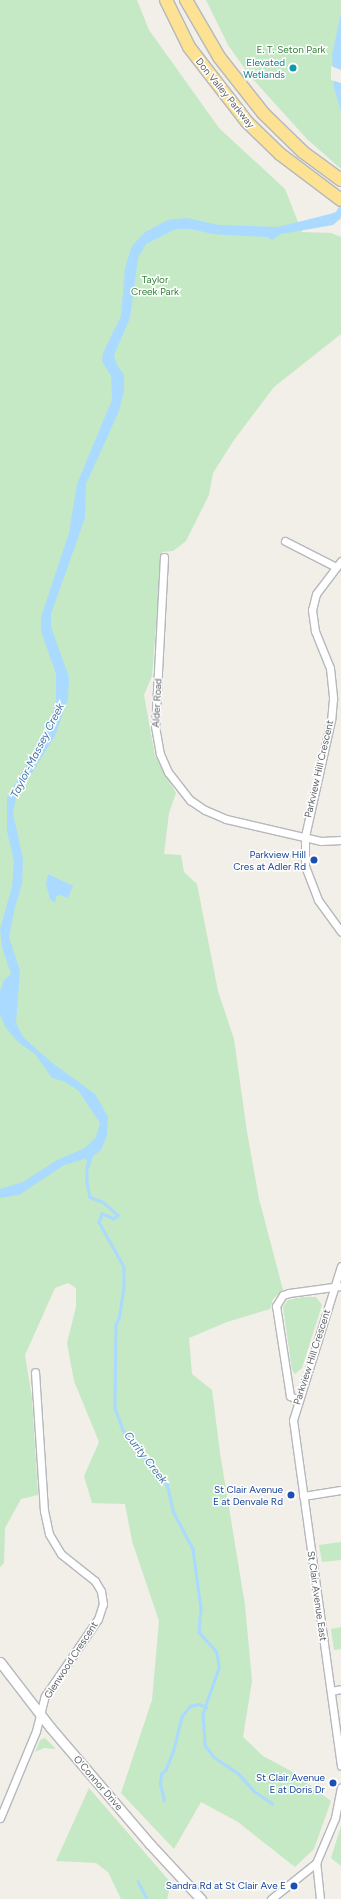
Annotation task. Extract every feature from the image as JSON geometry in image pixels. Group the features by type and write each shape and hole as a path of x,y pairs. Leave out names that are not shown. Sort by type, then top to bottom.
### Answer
{"highway":[{"name":"Don Valley Parkway","path":"166,0 189,47 247,122 280,154 322,188 341,200"},
{"name":"Don Valley Parkway","path":"189,3 223,63 258,107 303,152 336,177"}],"main road":[{"name":"O'Connor Drive","path":"0,1662 40,1714 150,1844 201,1899"}],"street":[{"path":"285,541 295,548 339,564"},
{"name":"Alder Road","path":"164,556 155,726 160,754 168,772 179,788 205,810 226,819 321,841 341,840"},
{"name":"Parkview Hill Crescent","path":"339,564 316,594 312,610 315,631 330,668 333,699 304,836 305,866 315,893 341,932"},
{"name":"Parkview Hill Crescent","path":"293,1425 298,1400 338,1287 341,1266"},
{"path":"298,1400 290,1396 276,1314 279,1300 289,1294 338,1287"},
{"name":"Glenwood Crescent","path":"0,1818 34,1735 45,1696 98,1619 103,1598 95,1582 61,1554 49,1534 44,1511 35,1372"},
{"name":"St Clair Avenue East","path":"293,1425 341,1766"},
{"path":"303,1496 341,1490"},
{"path":"331,1691 341,1689"},
{"path":"271,1899 316,1863 335,1818 341,1788"},
{"path":"316,1863 320,1899"}],"green space":[{"name":"Taylor Creek Park","path":"0,0 137,0 149,30 219,128 285,189 302,232 331,233 341,237 341,334 274,387 234,440 213,473 209,495 186,541 173,551 162,552 152,676 144,695 155,756 176,793 169,813 164,854 181,855 184,872 197,884 218,991 234,1039 247,1132 259,1199 283,1290 273,1299 270,1309 227,1322 189,1338 192,1374 212,1390 220,1453 245,1605 252,1681 243,1737 263,1756 291,1771 331,1801 314,1849 295,1867 238,1822 201,1802 174,1849 121,1793 152,1700 159,1621 132,1541 125,1504 92,1503 84,1476 99,1442 74,1381 67,1343 76,1307 76,1288 68,1283 55,1288 25,1355 32,1398 38,1495 21,1499 5,1528 4,1563 0,1567"},
{"name":"E. T. Seton Park","path":"206,0 341,0 341,169 307,139 250,76 228,45"},
{"path":"303,1297 316,1297 322,1305 302,1368 295,1374 292,1370 283,1307 288,1300"},
{"path":"341,1542 341,1560 322,1562 319,1545"},
{"path":"341,1627 341,1649 334,1650 331,1629"},
{"path":"45,1738 56,1749 44,1748 35,1752 40,1740"},
{"path":"89,1788 171,1883 167,1899 121,1899 108,1872 96,1863 56,1861"},
{"path":"341,1826 341,1866 331,1858"}],"water":[{"path":"341,14 341,111 334,88 332,55"},
{"name":"Taylor-Massey Creek","path":"341,203 341,218 333,225 281,234 272,240 267,237 213,234 191,229 176,229 146,244 138,258 130,318 114,355 116,363 124,375 124,391 119,411 86,484 85,518 51,614 51,627 69,677 68,699 55,736 16,798 13,813 23,859 22,884 15,907 9,937 20,971 16,1023 23,1037 51,1062 95,1094 108,1117 107,1136 101,1150 93,1156 89,1168 86,1169 87,1160 85,1159 64,1165 19,1195 0,1198 0,1189 23,1182 57,1160 85,1148 96,1137 100,1123 78,1090 63,1081 52,1078 35,1054 18,1042 6,1028 0,1015 0,991 4,980 11,974 2,947 0,929 12,887 14,861 7,831 7,798 49,725 56,700 56,674 41,631 41,617 69,533 77,484 112,400 111,376 102,361 103,353 121,316 125,268 132,246 145,232 168,220 187,218 219,225 278,227 336,212"},
{"path":"48,874 73,886 68,898 60,895 56,896 55,903 50,899 46,884"}],"pier":[{"path":"331,66 341,70 341,83 331,80"}],"waterway":[{"name":"Curity Creek","path":"87,1166 87,1183 90,1197 103,1202 118,1215 114,1219 102,1214 99,1222 124,1267 124,1288 119,1318 116,1325 115,1408 123,1430 167,1484 173,1511 193,1549 201,1609 199,1632 216,1651 218,1658 219,1668 203,1714 205,1745 214,1757 238,1773 254,1791 272,1803"},
{"path":"164,1801 160,1784 161,1774 166,1769 173,1751 182,1716 190,1706 199,1704 206,1707"},
{"path":"138,1881 147,1899"}],"place":[{"name":"Elevated Wetlands","path":"293,68"},
{"name":"Parkview Hill Cres at Adler Rd","path":"314,860"},
{"name":"St Clair Avenue E at Denvale Rd","path":"291,1495"},
{"name":"St Clair Avenue E at Doris Dr","path":"333,1783"},
{"name":"Sandra Rd at St Clair Ave E","path":"294,1886"}]}
